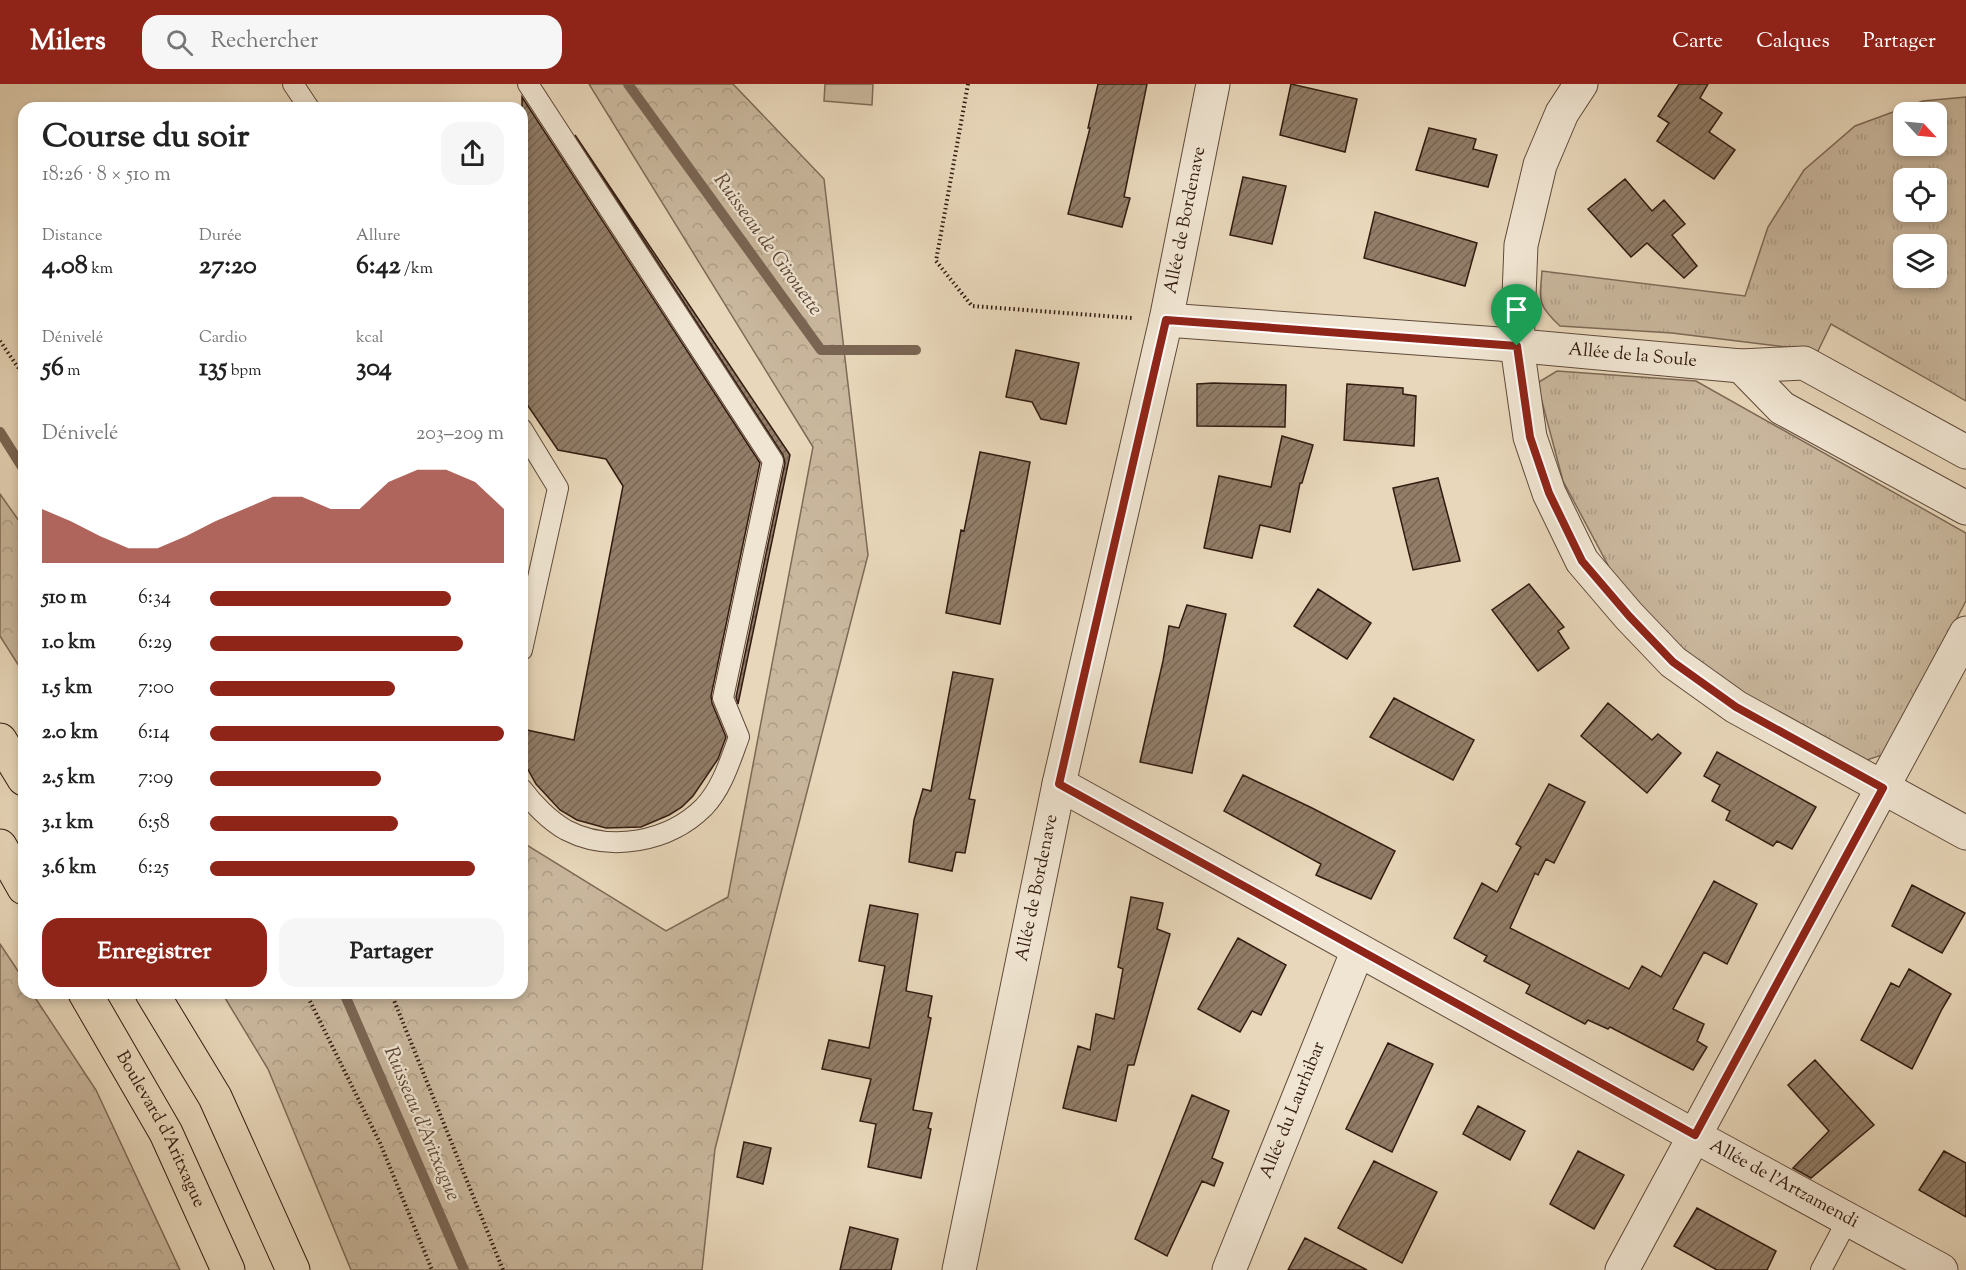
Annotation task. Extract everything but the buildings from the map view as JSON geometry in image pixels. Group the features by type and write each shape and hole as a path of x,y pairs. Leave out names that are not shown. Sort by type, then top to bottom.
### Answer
{"main road":[{"path":"0,740 18,769"},
{"path":"0,846 18,878"},
{"name":"Boulevard d'Aritxague","path":"88,999 166,1133 228,1270"},
{"path":"156,999 215,1097 293,1270"}],"street":[{"name":"Allée de Bordenave","path":"959,1270 1059,784 1166,320 1213,84"},
{"path":"1581,84 1562,113 1539,165 1521,245 1517,346 1530,437 1549,493 1582,561 1629,616 1673,662 1736,707 1966,833"},
{"name":"Allée de la Soule","path":"1166,320 1517,346 1741,366 1804,363 1966,452"},
{"path":"1741,366 1782,408 1966,508"},
{"path":"1622,1270 1966,633"},
{"name":"Allée de l'Artzamendi","path":"1059,784 1941,1270"},
{"name":"Allée du Laurhibar","path":"1229,1270 1358,950"}],"lane":[{"path":"293,84 305,102"},
{"path":"528,84 773,461 723,698 739,737 722,782 705,806 687,821 662,835 614,843 588,838 566,830 545,814 528,796"},
{"path":"528,439 558,488 528,623"},
{"path":"1821,1270 1848,1219"}],"path":[{"path":"968,84 936,261 972,306 1166,320"},
{"path":"0,341 18,367"},
{"path":"309,999 381,1143 432,1270"},
{"path":"393,999 503,1270"}],"green space":[{"path":"589,84 733,84 824,179 868,555 715,1149 702,1270 351,1270 268,1069 226,999 528,999 528,846 666,931 728,897 813,447"},
{"path":"825,84 873,84 872,105 824,101"},
{"path":"1966,97 1966,401 1831,324 1818,351 1672,333 1560,326 1543,307 1540,295 1542,271 1745,296 1768,227 1804,170 1855,126 1893,112 1893,156 1947,156 1947,102 1920,102"},
{"path":"1557,371 1696,381 1966,533 1966,601 1885,754 1864,761 1750,703 1683,655 1616,580 1563,481 1540,394 1539,382"},
{"path":"0,494 18,520 18,664 0,636"},
{"path":"0,944 18,971 18,999 36,999 96,1090 180,1270 0,1270"}],"waterway":[{"name":"Ruisseau de Girouette","path":"628,84 821,350 916,350"},
{"name":"Ruisseau d'Aritxague","path":"0,432 18,460"},
{"name":"Ruisseau d'Aritxague","path":"347,999 464,1270"}],"route":[{"path":"1166,320 1517,346 1530,437 1549,493 1582,561 1629,616 1673,662 1736,707 1883,788 1695,1135 1059,784 1166,320"}]}
